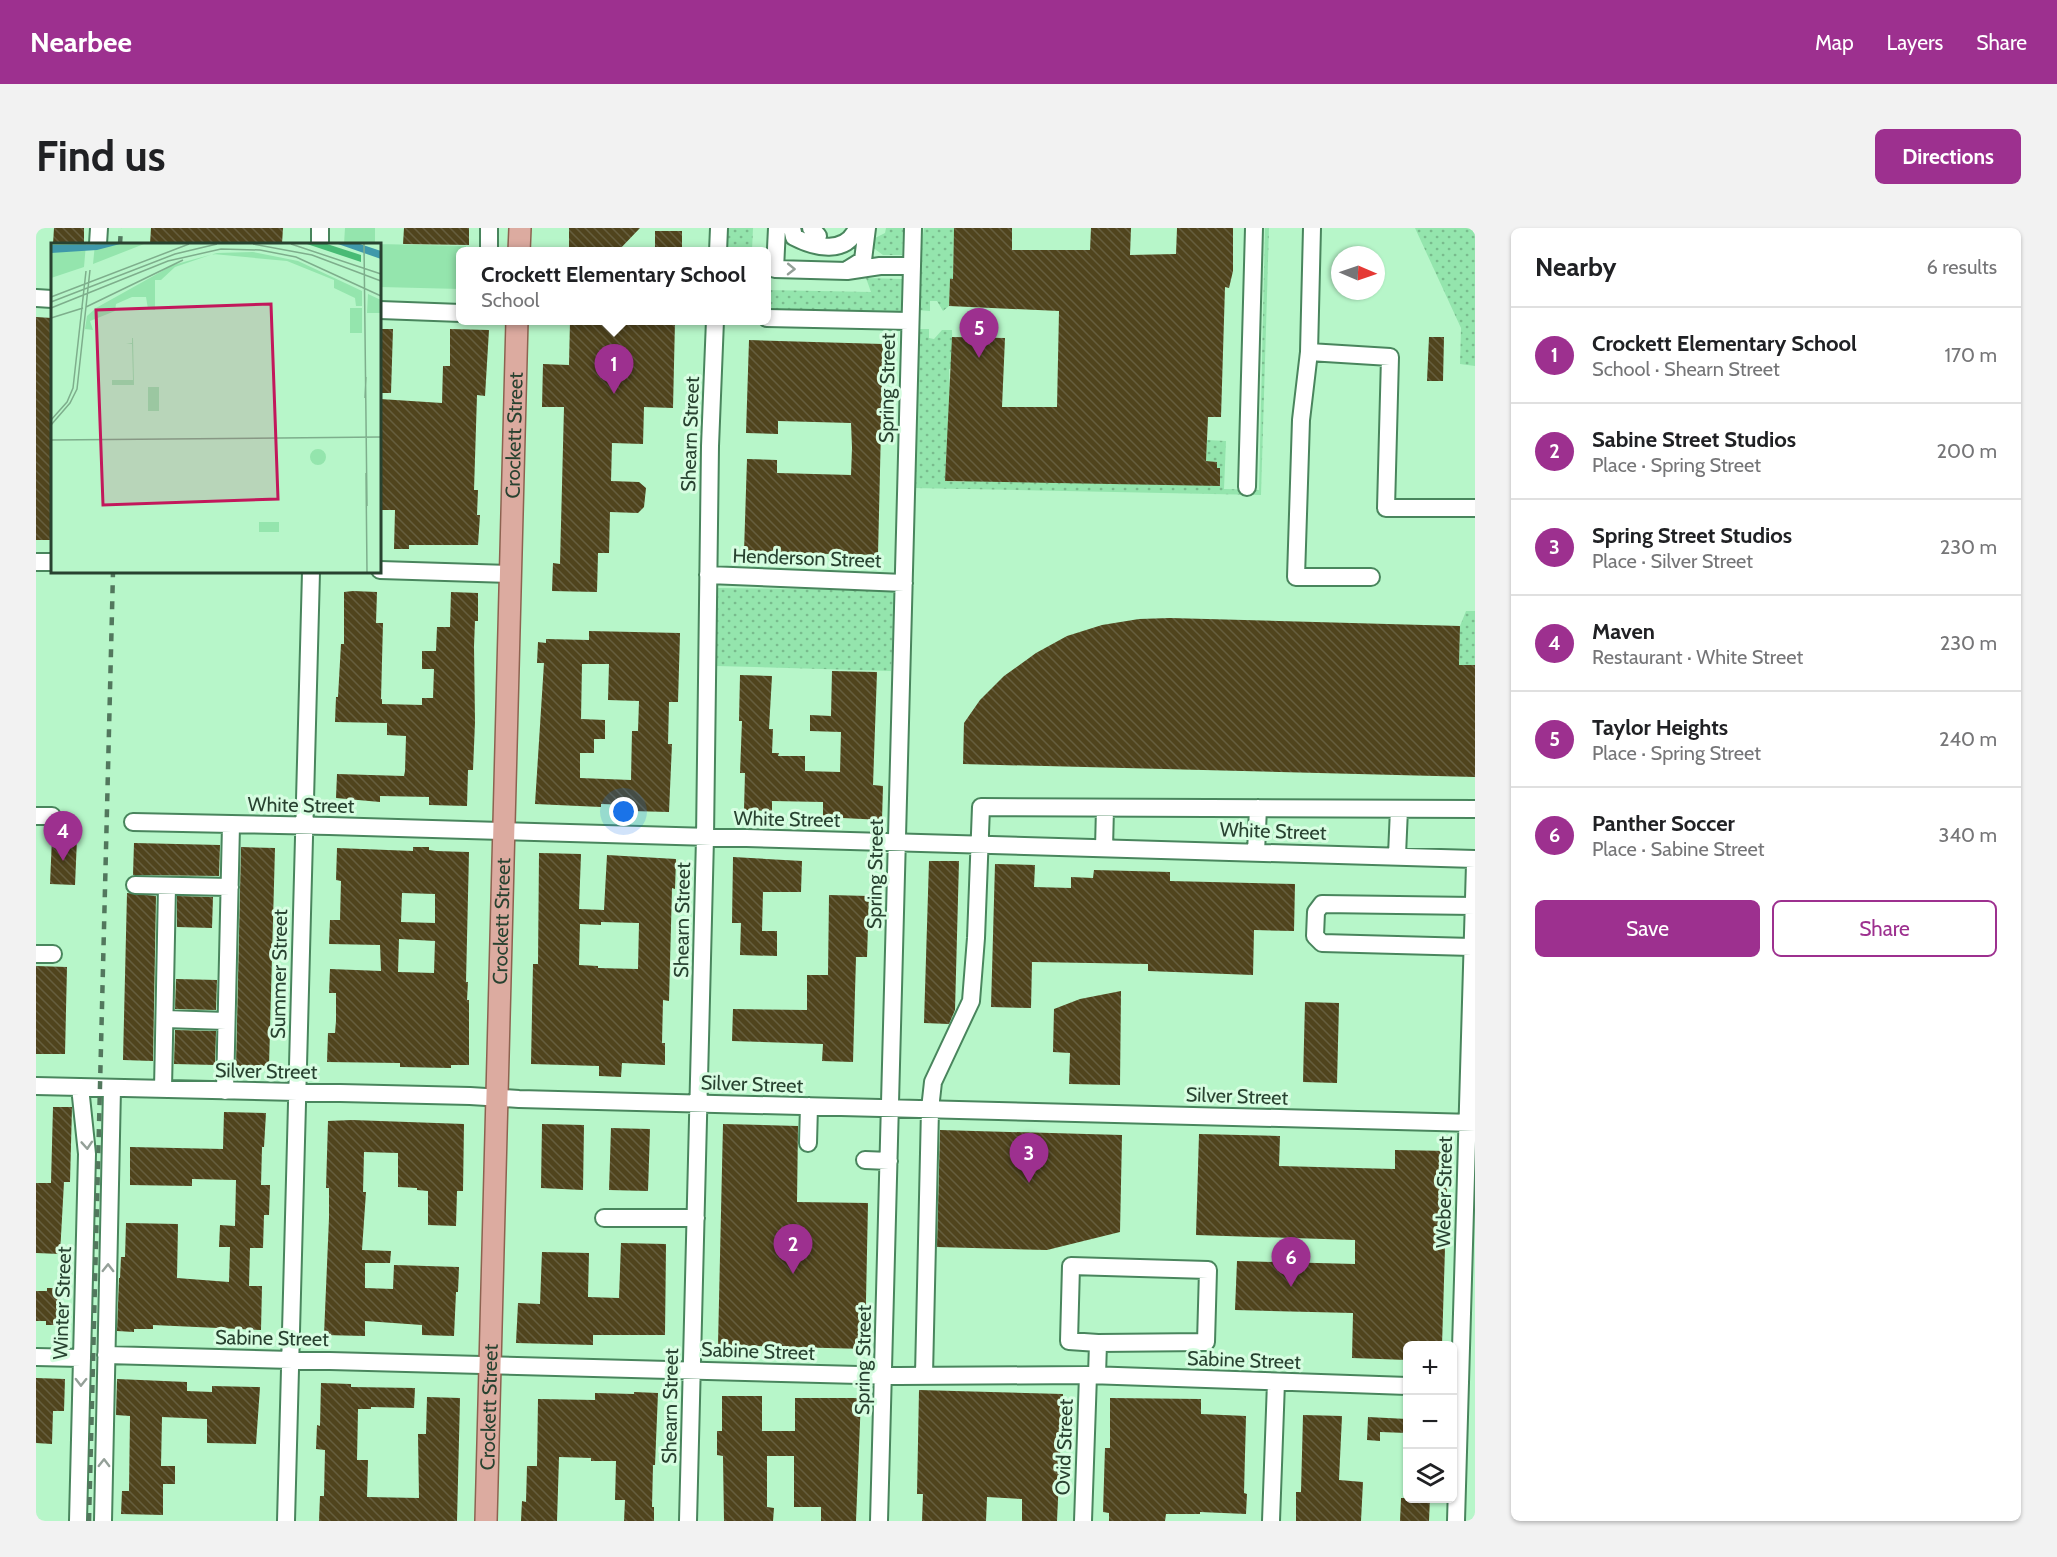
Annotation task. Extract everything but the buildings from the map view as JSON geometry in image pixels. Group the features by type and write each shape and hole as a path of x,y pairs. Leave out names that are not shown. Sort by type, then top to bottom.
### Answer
{"main road":[{"path":"519,247 520,228"},
{"name":"Crockett Street","path":"486,1521 517,325"}],"street":[{"path":"98,243 99,228"},
{"path":"489,228 489,247"},
{"path":"718,247 719,228"},
{"path":"777,228 776,269 847,271 880,266 911,266"},
{"path":"792,228 794,237 810,245 842,246 864,232"},
{"path":"802,228 805,233 815,232 838,236 848,228"},
{"name":"Spring Street","path":"879,1521 913,228"},
{"path":"1247,487 1254,228"},
{"path":"1312,228 1309,352 1301,420 1296,577 1371,577"},
{"path":"847,271 862,260 864,232"},
{"path":"864,232 867,258 880,266"},
{"path":"381,310 456,312"},
{"path":"771,318 909,321"},
{"name":"Shearn Street","path":"688,1521 715,325"},
{"path":"1309,352 1390,357 1386,507 1475,508"},
{"path":"381,570 511,574"},
{"name":"Summer Street","path":"286,1521 311,573"},
{"name":"Henderson Street","path":"708,575 904,583"},
{"path":"924,1375 930,1109 933,1082 971,1001 981,807 1475,809"},
{"path":"1104,848 1106,808"},
{"path":"1256,852 1258,808"},
{"path":"1398,855 1399,809"},
{"name":"White Street","path":"133,822 1398,855 1475,859"},
{"path":"225,1091 231,825"},
{"name":"Weber Street","path":"1456,1521 1471,1123 1475,864"},
{"path":"135,885 230,887"},
{"path":"163,1089 167,886"},
{"path":"1472,947 1322,944 1315,936 1316,912 1322,904 1474,906"},
{"path":"165,1019 226,1021"},
{"name":"Silver Street","path":"36,1086 1471,1123"},
{"name":"Winter Street","path":"78,1521 87,1154 80,1087"},
{"path":"103,1521 112,1088"},
{"path":"808,1143 809,1106"},
{"path":"865,1160 889,1161"},
{"path":"604,1218 696,1218"},
{"path":"1071,1266 1208,1270 1206,1342 1098,1343 1069,1341 1071,1266"},
{"name":"Ovid Street","path":"1083,1521 1092,1375 1098,1343"},
{"name":"Sabine Street","path":"106,1355 883,1376 1092,1375 1403,1386"},
{"path":"36,1357 81,1358"},
{"path":"1271,1521 1276,1382"}],"green space":[{"path":"345,228 375,228 375,243 344,243"},
{"path":"726,228 753,228 752,247 725,247"},
{"path":"886,228 903,228 902,255 883,255 872,247 873,239 885,233"},
{"path":"924,228 954,228 953,279 950,280 949,306 943,311 937,301 930,301 930,311 917,310 918,271"},
{"path":"1265,228 1269,228 1261,495 913,488 916,329 929,329 929,338 934,339 942,330 952,330 953,369 949,369 950,398 945,481 964,482 965,479 1220,468 1217,468 1217,462 1206,461 1207,440 1226,441 1224,489 1259,490"},
{"path":"1415,228 1475,228 1475,366 1460,364 1461,328"},
{"path":"381,244 466,246 456,247 456,289 381,287"},
{"path":"866,278 902,279 901,314 771,311 771,290 871,292"},
{"path":"716,588 895,590 891,671 716,666"},
{"path":"1466,611 1475,611 1475,665 1459,665 1460,626"}],"railway":[{"path":"120,243 121,228"},
{"path":"89,1521 113,573"}],"place":[{"name":"Taylor Heights","path":"979,358"},
{"name":"Crockett Elementary School","path":"614,394"},
{"name":"Maven","path":"63,861"},
{"name":"Spring Street Studios","path":"1029,1183"},
{"name":"Sabine Street Studios","path":"793,1274"},
{"name":"Panther Soccer","path":"1291,1287"}]}
